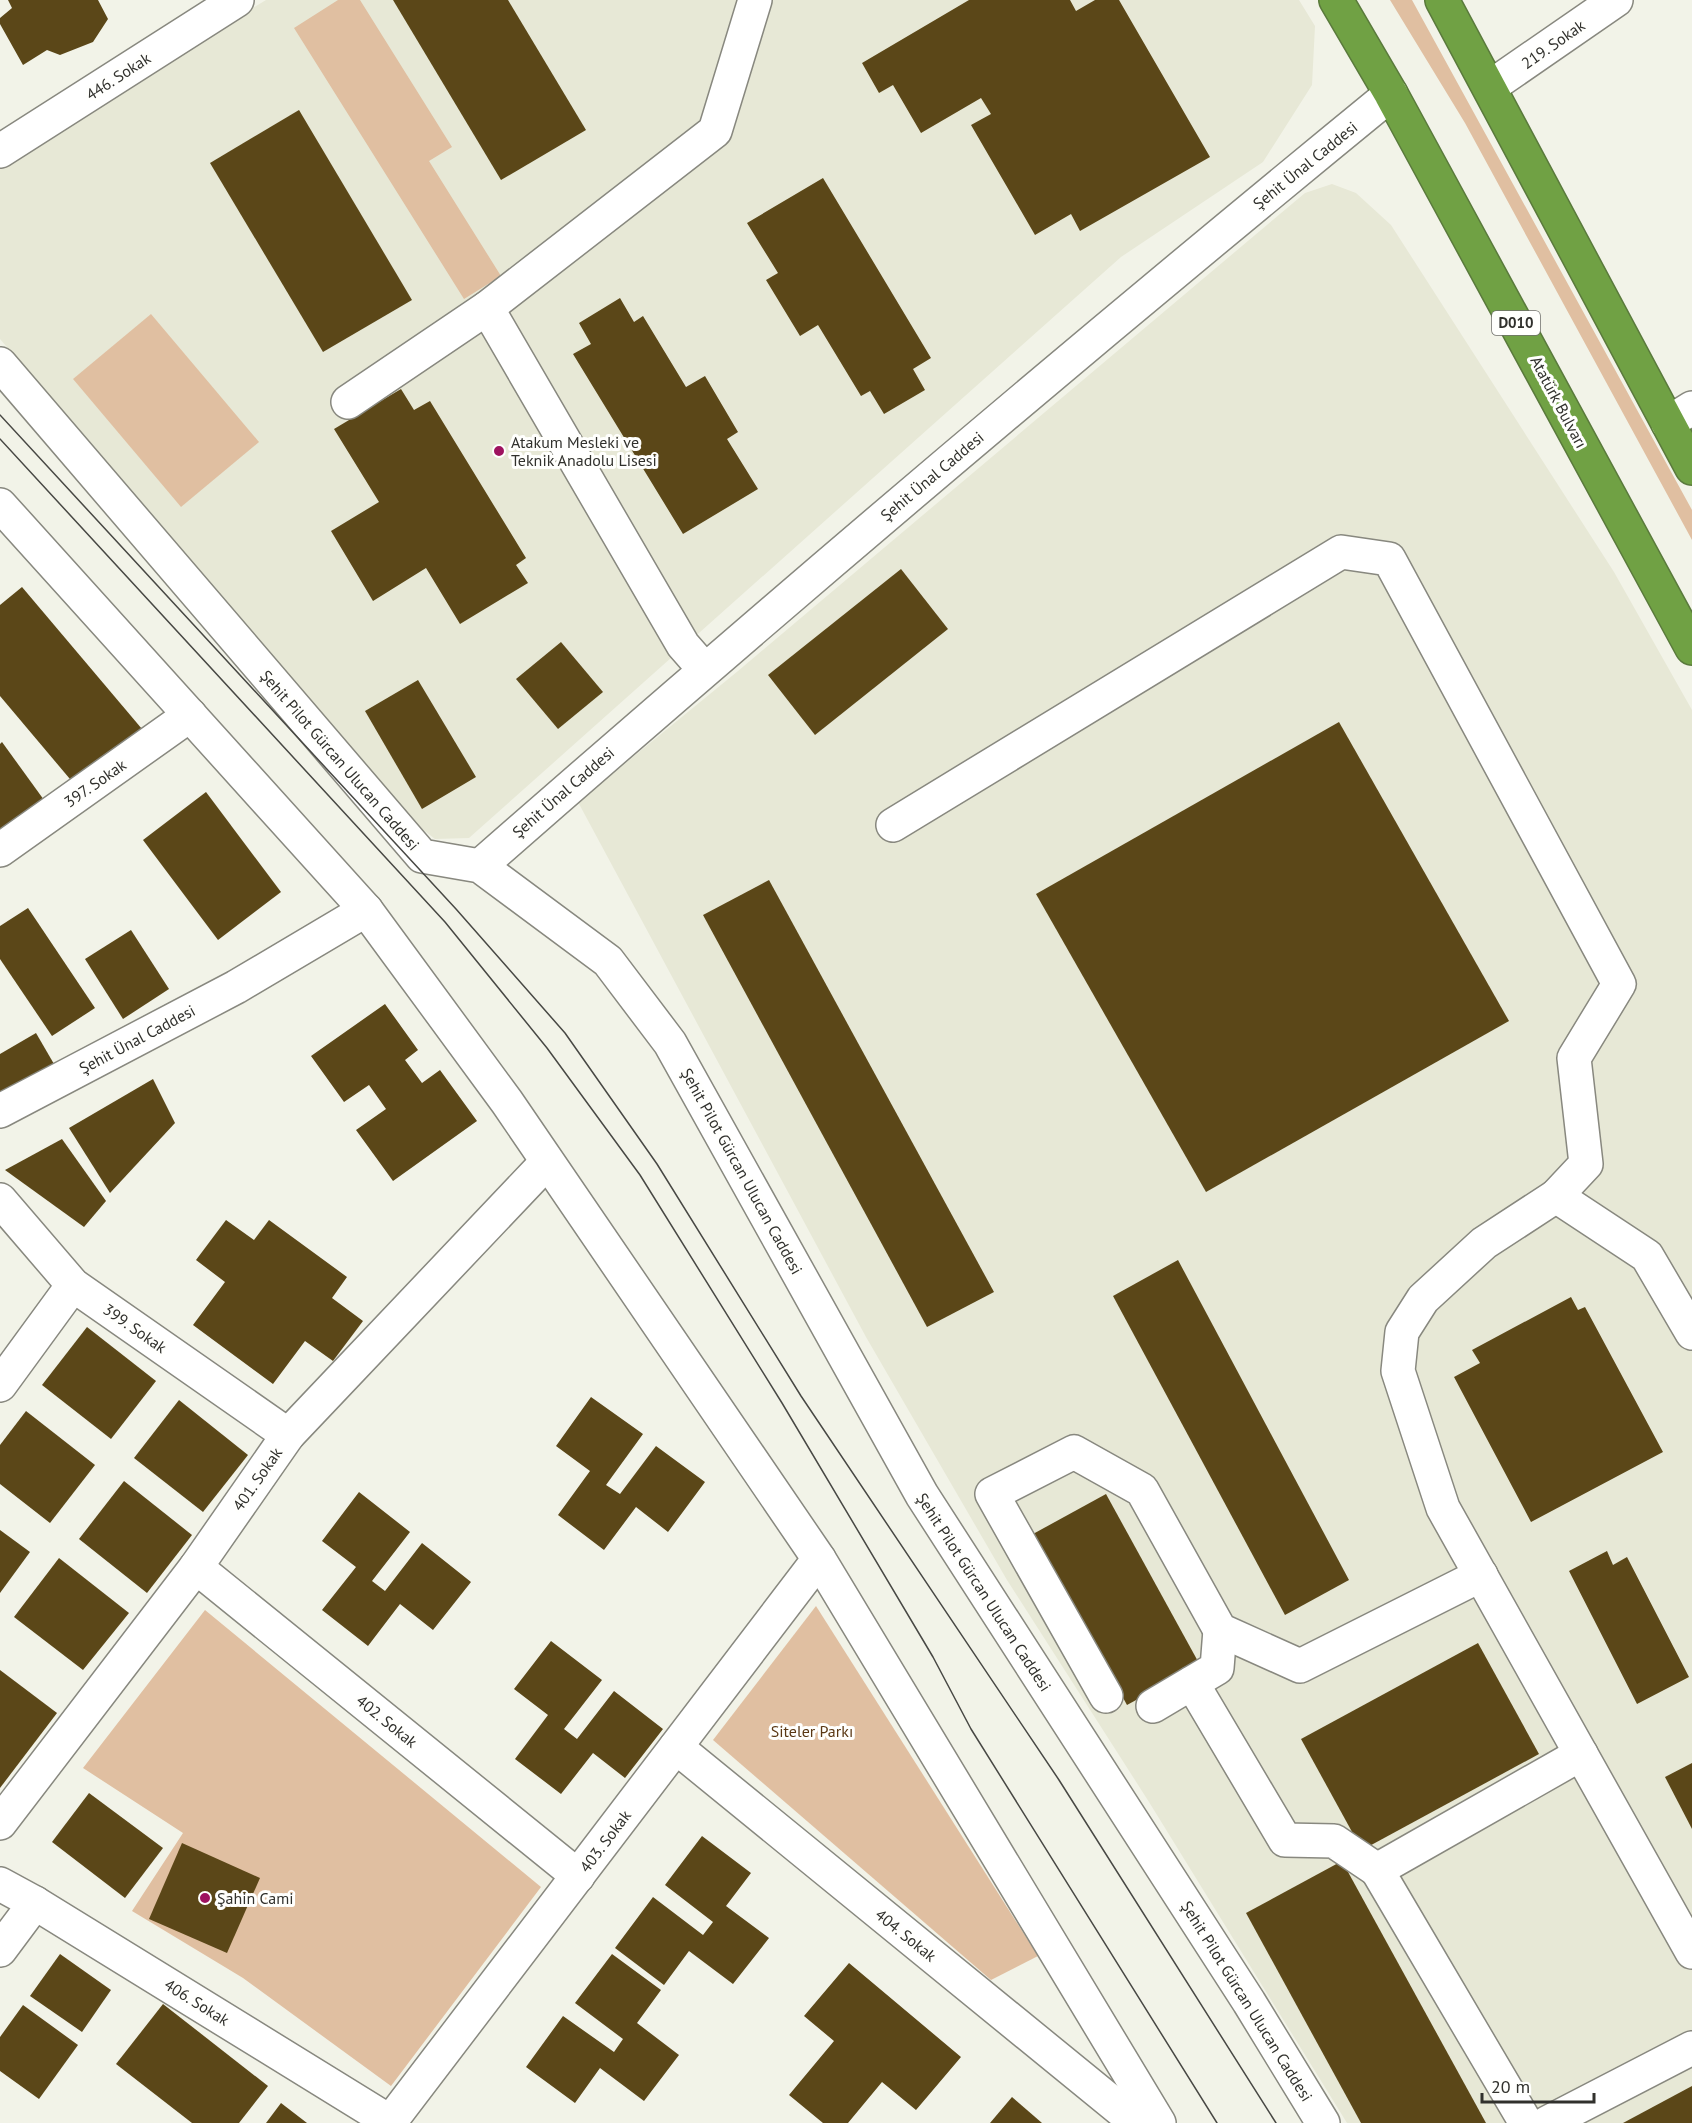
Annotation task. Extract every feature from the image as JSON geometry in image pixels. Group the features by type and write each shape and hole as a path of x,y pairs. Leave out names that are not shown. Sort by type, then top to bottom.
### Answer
{"highway":[{"name":"Atatürk Bulvarı","path":"1336,0 1392,94 1692,648"},
{"path":"1442,0 1680,416 1692,468"}],"street":[{"name":"446. Sokak","path":"0,152 237,0"},
{"path":"348,402 488,308 715,131 755,0"},
{"name":"219. Sokak","path":"1490,87 1616,0"},
{"name":"Şehit Ünal Caddesi","path":"480,866 704,669 993,424 1392,94"},
{"path":"488,308 683,645 704,669"},
{"name":"Şehit Pilot Gürcan Ulucan Caddesi","path":"0,364 422,856 480,866 609,961 670,1043 922,1495 1242,1992 1323,2123"},
{"path":"0,505 366,910 507,1102 546,1163 819,1559 1159,2123"},
{"path":"893,825 1341,552 1389,559 1620,984 1574,1058 1586,1164 1556,1197 1484,1242 1423,1299 1402,1332 1398,1371 1443,1508 1692,1952"},
{"name":"397. Sokak","path":"0,850 190,715"},
{"name":"Şehit Ünal Caddesi","path":"0,1111 236,987 366,910"},
{"name":"401. Sokak","path":"0,1823 196,1567 288,1435 546,1163"},
{"path":"1556,1197 1647,1256 1692,1333"},
{"name":"399. Sokak","path":"0,1200 73,1285 288,1435"},
{"path":"0,1385 73,1285"},
{"path":"1106,1696 992,1494 1074,1452 1142,1490 1221,1630 1217,1668 1153,1706"},
{"name":"403. Sokak","path":"391,2122 819,1559"},
{"name":"402. Sokak","path":"196,1567 578,1876"},
{"path":"1221,1630 1300,1666 1481,1575"},
{"path":"1192,1683 1285,1840 1334,1841 1377,1870 1526,2123"},
{"name":"404. Sokak","path":"676,1747 1137,2123"},
{"path":"1377,1870 1581,1754"},
{"name":"406. Sokak","path":"0,1884 35,1903 391,2122"},
{"path":"0,1950 35,1903"},
{"path":"1547,2123 1692,2048"}],"shaded area":[{"name":"Atakum Mesleki ve Teknik Anadolu Lisesi","path":"266,0 1299,0 1315,26 1312,85 1263,162 1121,257 469,838 435,839 417,825 0,339 0,162"},
{"path":"1332,184 1356,193 1391,225 1614,572 1692,710 1692,2123 1347,2123 1149,1802 1007,1580 866,1337 578,802 738,671 1305,193"}],"green space":[{"path":"338,0 360,0 452,147 429,161 501,276 464,299 294,28"},
{"path":"1390,0 1412,0 1692,510 1692,540 1465,123"},
{"path":"151,314 259,442 181,507 73,379"},
{"name":"Siteler Parkı","path":"816,1606 1038,1956 991,1980 713,1740"},
{"path":"205,1610 541,1887 391,2086 243,1978 132,1911 183,1833 83,1768"}],"building":[{"path":"8,0 98,0 108,19 93,42 60,55 47,50 23,65 0,24 0,18 12,8"},
{"path":"393,0 508,0 586,130 501,180"},
{"path":"969,0 1070,0 1076,11 1095,0 1119,0 1210,157 1080,231 1071,214 1035,235 971,125 991,114 981,98 921,133 893,85 879,93 862,63"},
{"path":"299,110 412,300 323,352 210,163"},
{"path":"823,178 931,358 913,369 925,390 884,414 870,391 861,396 818,325 800,336 766,280 778,273 747,223"},
{"path":"620,298 634,322 643,316 686,387 705,376 738,432 727,439 758,489 683,534 573,354 591,344 579,323"},
{"path":"401,389 414,410 430,401 526,558 516,565 528,583 460,624 426,568 373,601 331,531 379,502 334,429"},
{"path":"901,569 948,629 815,735 768,675"},
{"path":"22,587 142,729 75,785 0,696 0,605"},
{"path":"561,642 603,692 558,729 516,679"},
{"path":"418,680 476,777 422,809 365,711"},
{"path":"1339,722 1509,1021 1206,1192 1036,894"},
{"path":"2,742 44,800 0,832 0,744"},
{"path":"206,792 281,892 218,940 143,840"},
{"path":"769,880 994,1292 927,1327 703,915"},
{"path":"28,908 95,1008 52,1036 0,959 0,926"},
{"path":"131,930 169,989 123,1019 85,959"},
{"path":"385,1004 418,1050 405,1060 422,1083 440,1070 477,1121 393,1181 356,1130 386,1109 369,1085 344,1102 311,1056"},
{"path":"36,1033 54,1064 0,1095 0,1054"},
{"path":"153,1079 175,1123 110,1193 69,1128"},
{"path":"62,1139 106,1201 84,1227 5,1170"},
{"path":"226,1220 254,1240 269,1220 347,1277 332,1298 363,1321 333,1361 305,1341 273,1384 193,1325 225,1282 196,1260"},
{"path":"1178,1260 1349,1580 1285,1615 1113,1296"},
{"path":"1571,1297 1578,1310 1585,1307 1663,1452 1531,1522 1454,1377 1480,1363 1472,1350"},
{"path":"87,1327 156,1381 111,1439 42,1385"},
{"path":"591,1397 643,1434 606,1485 620,1494 656,1446 705,1482 668,1532 636,1507 604,1550 558,1515 590,1471 556,1446"},
{"path":"179,1400 248,1455 203,1512 134,1458"},
{"path":"26,1411 95,1465 50,1523 0,1484 0,1445"},
{"path":"124,1481 192,1535 147,1593 79,1539"},
{"path":"359,1492 410,1532 372,1581 385,1591 422,1543 471,1582 433,1630 400,1604 368,1646 322,1610 356,1567 322,1541"},
{"path":"1106,1494 1200,1665 1127,1705 1033,1534"},
{"path":"0,1530 30,1552 0,1593"},
{"path":"1607,1551 1613,1565 1627,1557 1689,1677 1637,1704 1569,1571"},
{"path":"59,1558 129,1613 83,1670 14,1617"},
{"path":"551,1641 602,1680 564,1729 577,1739 614,1691 663,1729 625,1778 593,1753 561,1794 515,1759 548,1715 514,1689"},
{"path":"1478,1643 1539,1754 1362,1850 1301,1739"},
{"path":"0,1670 57,1713 0,1788"},
{"path":"1692,1763 1692,1829 1665,1777"},
{"path":"89,1793 163,1848 125,1898 52,1842"},
{"path":"702,1836 751,1873 726,1906 769,1938 733,1984 689,1951 664,1985 615,1948 653,1897 703,1935 713,1922 665,1885"},
{"name":"Şahin Cami","path":"182,1843 260,1878 227,1953 149,1919"},
{"path":"1342,1861 1486,2123 1361,2123 1246,1913"},
{"path":"60,1954 111,1990 82,2032 30,1996"},
{"path":"612,1954 661,1990 637,2023 679,2055 644,2101 600,2068 575,2103 526,2067 563,2016 614,2052 623,2039 575,2003"},
{"path":"849,1963 961,2057 916,2110 882,2082 848,2123 823,2123 789,2095 834,2041 804,2016"},
{"path":"163,2004 268,2086 239,2123 192,2123 116,2064"},
{"path":"23,2005 78,2045 39,2099 0,2071 0,2037"},
{"path":"1692,2086 1692,2123 1623,2123"},
{"path":"1012,2097 1042,2123 990,2123"},
{"path":"281,2103 307,2123 266,2123"}],"tram line":[{"path":"0,415 456,909 565,1033 657,1164 801,1396 1059,1780 1276,2123"},
{"path":"0,439 445,922 547,1048 640,1175 782,1403 933,1657 971,1729 1217,2123"}],"place":[{"name":"Atakum Mesleki ve Teknik Anadolu Lisesi","path":"499,451"},
{"name":"Şahin Cami","path":"205,1898"}]}
